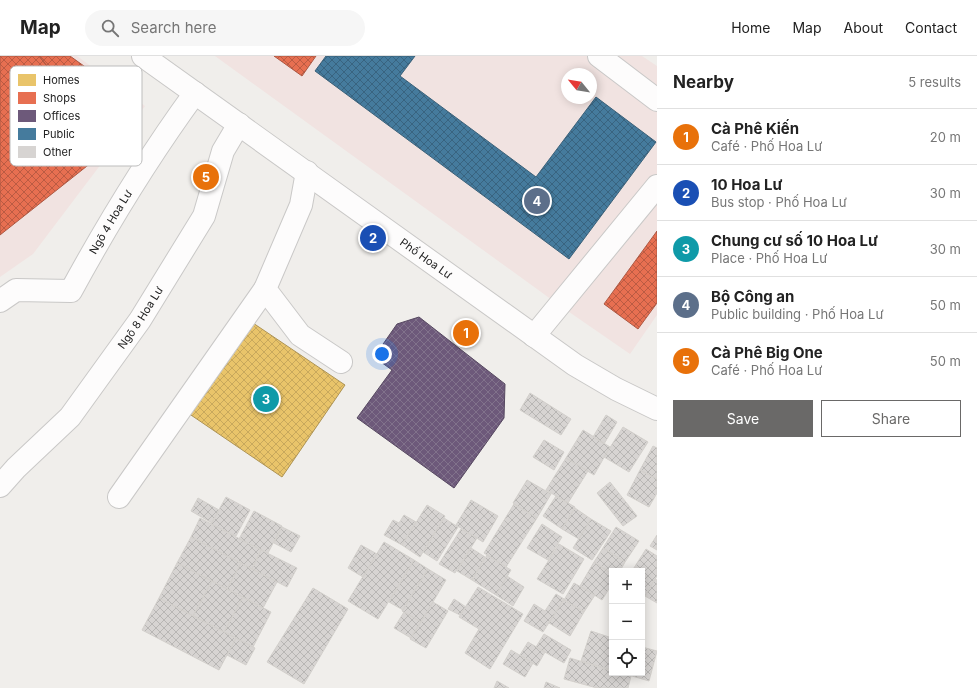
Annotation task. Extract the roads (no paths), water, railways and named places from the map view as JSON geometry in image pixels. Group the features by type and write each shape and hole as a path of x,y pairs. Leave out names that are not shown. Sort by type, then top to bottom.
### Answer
{"street":[{"name":"Phố Hoa Lư","path":"143,56 534,336 596,377 657,409"},
{"path":"599,56 657,100"},
{"name":"Ngõ 4 Hoa Lư","path":"0,301 16,290 71,291 100,236 176,119 195,93"},
{"name":"Ngõ 8 Hoa Lư","path":"0,486 16,468 70,417 140,320 204,216 223,151 239,124"},
{"path":"119,497 265,289 301,205 307,172"},
{"path":"534,336 657,186"},
{"path":"265,289 300,335 341,362"}],"place":[{"name":"Cà Phê Big One","path":"206,177"},
{"name":"Bộ Công an","path":"537,201"},
{"name":"10 Hoa Lư","path":"373,238"},
{"name":"Cà Phê Kiến","path":"466,333"},
{"name":"Chung cư số 10 Hoa Lư","path":"266,399"}]}
